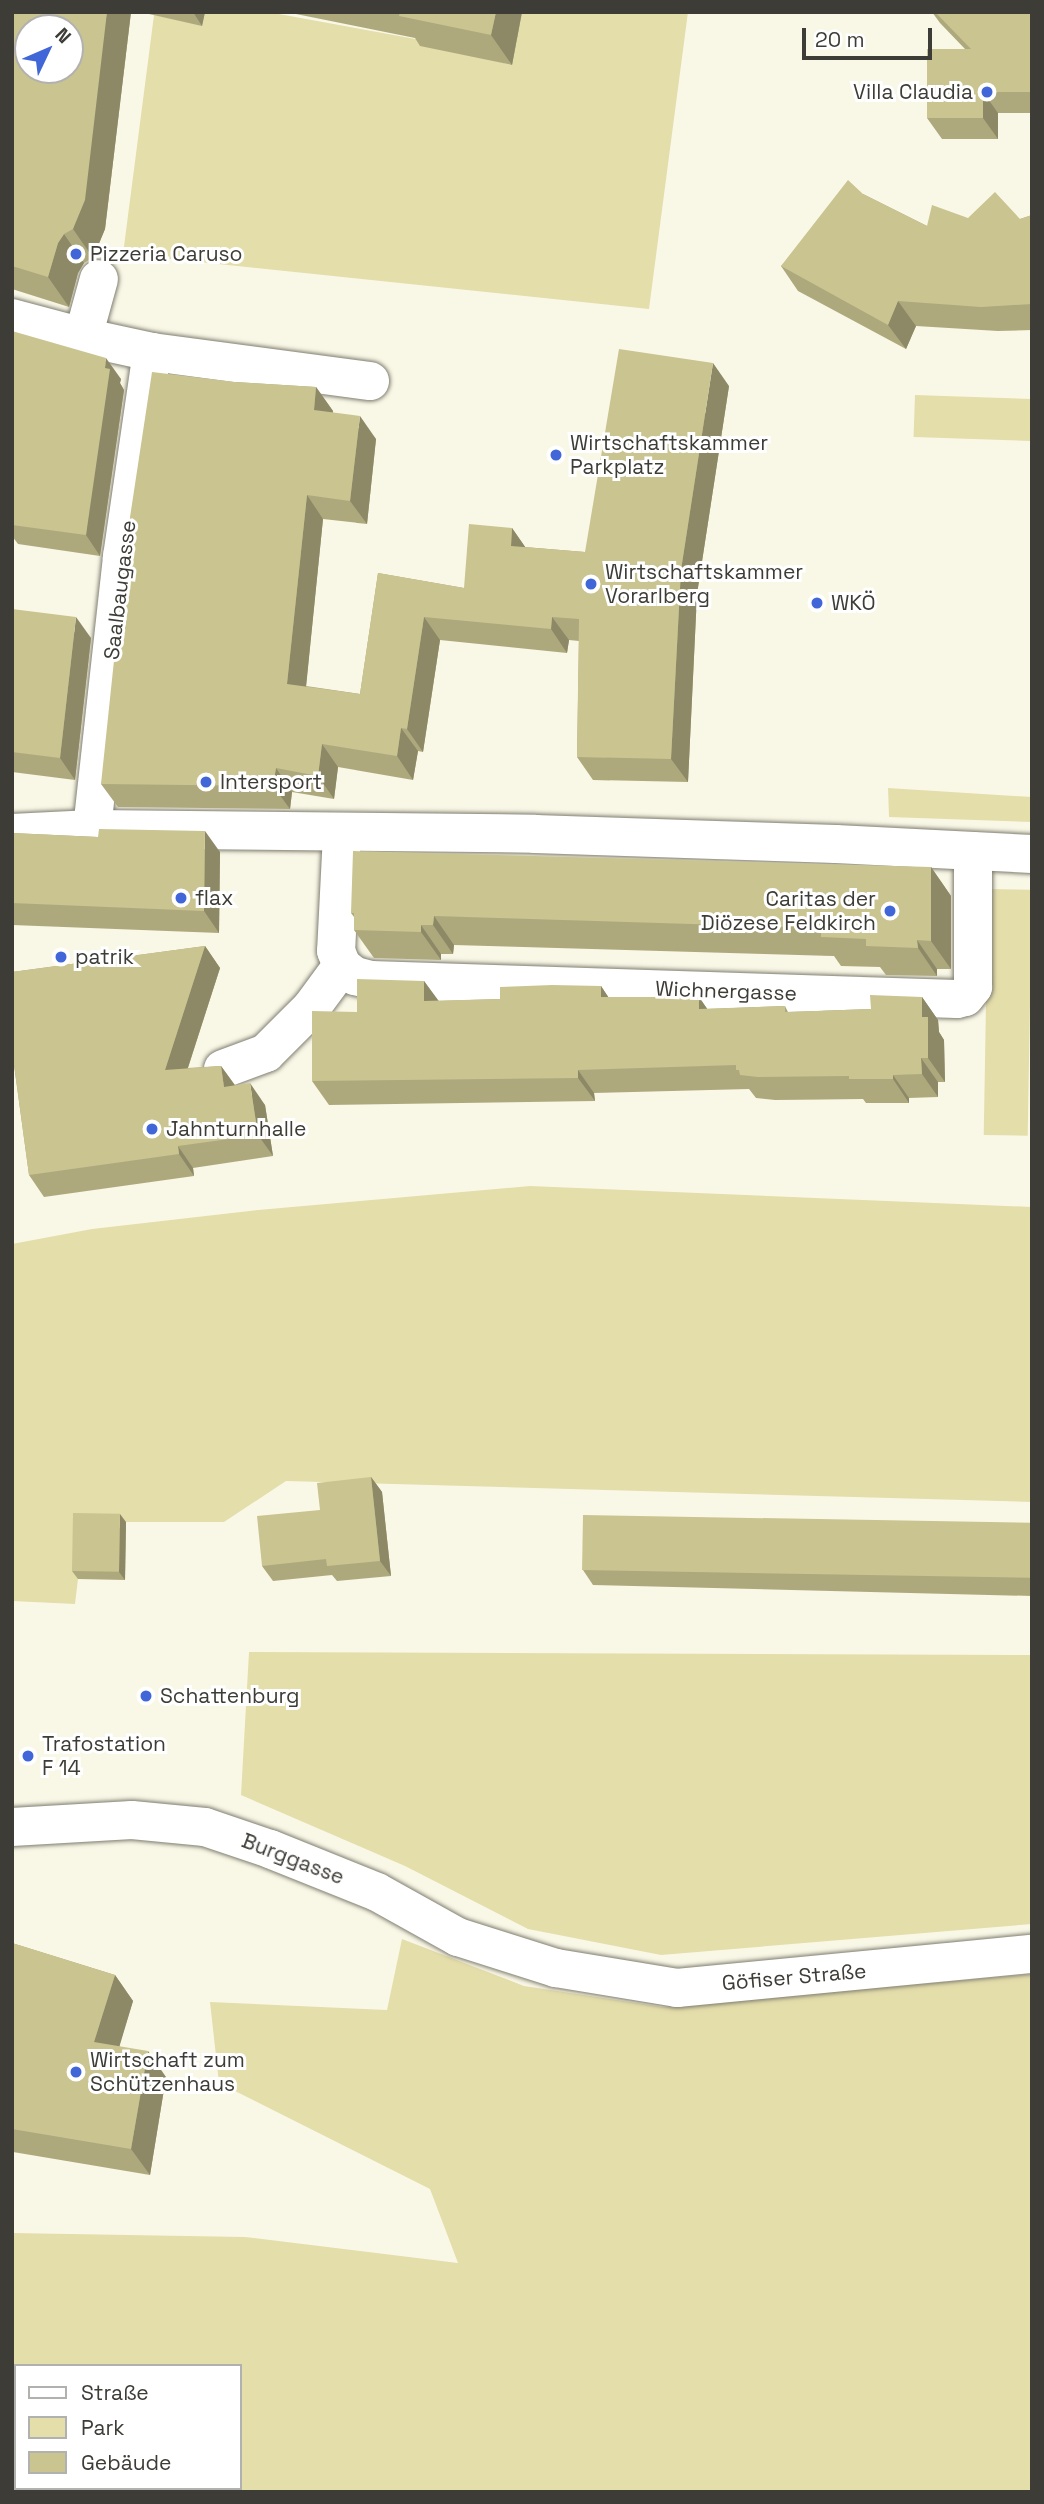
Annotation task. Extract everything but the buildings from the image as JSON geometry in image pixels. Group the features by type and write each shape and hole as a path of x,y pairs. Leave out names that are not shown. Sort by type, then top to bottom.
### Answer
{"street":[{"path":"83,337 99,279"},
{"path":"12,318 152,352 370,381"},
{"name":"Saalbaugasse","path":"92,829 122,557 152,352"},
{"path":"12,833 92,829 642,837 1032,854"},
{"path":"223,1069 266,1053 311,1008 342,966 336,951 342,834"},
{"name":"Wichnergasse","path":"342,966 355,976 371,980 957,999 965,997 972,987 973,852"},
{"name":"Burggasse","path":"12,1827 132,1821 205,1827 270,1849 377,1892 458,1937 556,1968"},
{"name":"Göfiser Straße","path":"556,1968 677,1988 1032,1954"}],"green space":[{"path":"205,12 268,12 421,40 511,65 522,12 688,12 649,309 123,254 154,15 202,25"},
{"path":"915,395 1032,399 1030,441 914,437"},
{"path":"888,788 1032,797 1032,822 889,817"},
{"path":"988,889 1032,890 1028,1136 984,1135"},
{"path":"530,1186 1032,1207 1032,1502 286,1481 224,1522 126,1522 78,1579 75,1604 12,1601 12,1244 92,1229 258,1210"},
{"path":"249,1652 1032,1655 1032,1924 661,1955 528,1929 405,1866 241,1795"},
{"path":"402,1939 524,1986 663,2007 1032,1974 1032,2492 12,2492 12,2233 245,2237 458,2263 430,2189 219,2083 210,2002 387,2010"}],"place":[{"name":"Villa Claudia","path":"987,92"},
{"name":"Pizzeria Caruso","path":"76,254"},
{"name":"Wirtschaftskammer Parkplatz","path":"556,455"},
{"name":"Wirtschaftskammer Vorarlberg","path":"591,584"},
{"name":"WKÖ","path":"817,603"},
{"name":"Intersport","path":"206,782"},
{"name":"flax","path":"181,898"},
{"name":"Caritas der Diözese Feldkirch","path":"890,911"},
{"name":"patrik","path":"61,957"},
{"name":"Jahnturnhalle","path":"152,1129"},
{"name":"Schattenburg","path":"146,1696"},
{"name":"Trafostation F 14","path":"28,1756"},
{"name":"Wirtschaft zum Schützenhaus","path":"76,2072"}]}
